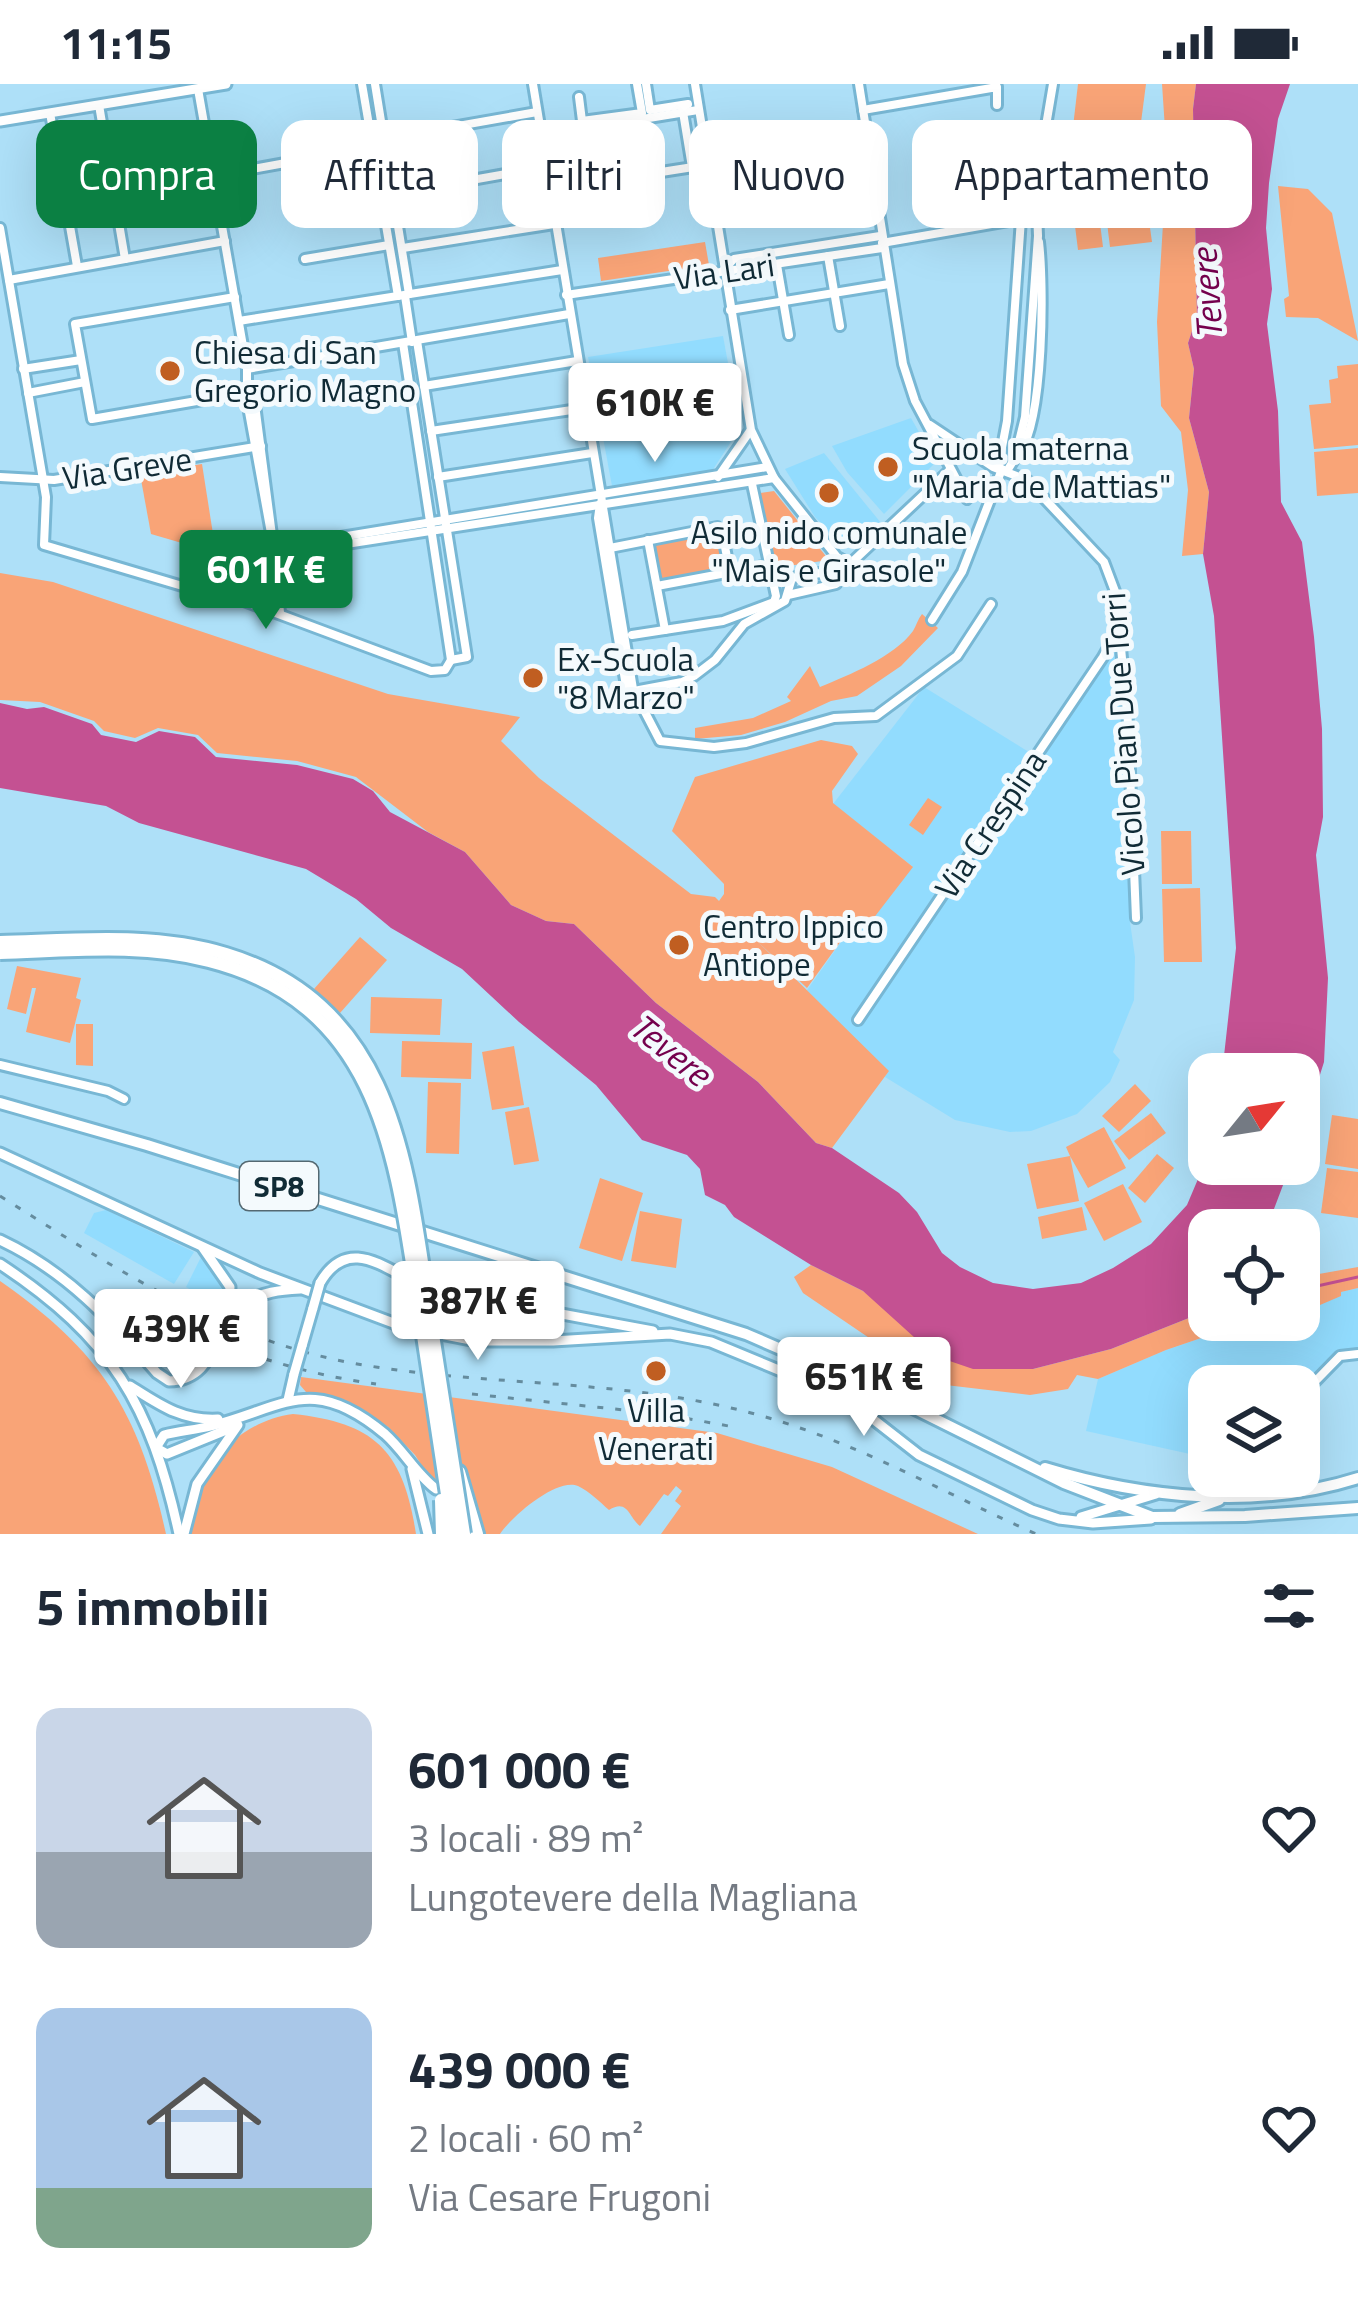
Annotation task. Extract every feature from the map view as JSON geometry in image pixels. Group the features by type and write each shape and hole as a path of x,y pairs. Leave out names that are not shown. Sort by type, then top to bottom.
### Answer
{"highway":[{"path":"0,941 152,941 219,952 288,982 339,1025 379,1082 402,1143 464,1534"},
{"path":"0,952 143,951 212,962 278,990 338,1040 372,1094 394,1158 453,1534"},
{"path":"450,1442 477,1534"},
{"path":"442,1462 442,1534"}],"main road":[{"path":"0,121 226,84"},
{"name":"SP8","path":"0,1103 746,1334 1024,1462"},
{"path":"0,1153 260,1273 392,1323 456,1339 553,1341 670,1334"},
{"path":"0,1240 88,1297 165,1380 184,1380 202,1368 260,1273"},
{"path":"200,1246 230,1286 227,1324"},
{"path":"11,1272 24,1252"},
{"path":"287,1400 320,1283 334,1266 362,1258 449,1293 670,1334 744,1353 846,1398 926,1459 1016,1503 1062,1519 1102,1523 1358,1508"},
{"path":"0,1264 84,1333 125,1383 157,1447 182,1534"},
{"path":"248,1299 300,1288"},
{"path":"125,1383 184,1417 236,1421"},
{"path":"157,1447 175,1453 254,1411 287,1400 320,1401 353,1413 386,1436 436,1493 425,1514"},
{"path":"157,1447 164,1435 236,1421"},
{"path":"182,1534 197,1484 236,1421"},
{"path":"1024,1462 1156,1494 1188,1497"},
{"path":"1024,1462 1120,1507 1162,1518 1227,1497"},
{"path":"411,1463 428,1534"},
{"path":"1320,1486 1358,1478"},
{"path":"1062,1519 1093,1516 1156,1494"},
{"path":"1162,1518 1175,1509 1171,1496"},
{"path":"1141,1513 1142,1497"},
{"path":"1093,1516 1100,1510 1099,1498"}],"street":[{"path":"362,84 368,120"},
{"path":"375,84 381,120"},
{"path":"532,84 538,120"},
{"path":"642,84 650,110 698,110"},
{"path":"578,97 582,121 641,112 642,84"},
{"path":"695,84 699,120"},
{"path":"859,84 864,120"},
{"path":"1045,120 1053,84"},
{"path":"863,110 997,87 997,105"},
{"path":"198,89 204,120"},
{"path":"99,105 125,259"},
{"path":"622,120 685,108"},
{"path":"685,108 689,142"},
{"path":"478,122 537,112"},
{"path":"50,113 77,266"},
{"path":"0,228 48,512 44,545 241,601 435,673 446,670 451,660 430,526 399,228"},
{"path":"223,228 280,614"},
{"path":"386,228 404,295"},
{"path":"403,248 529,228"},
{"path":"555,228 634,691 657,739 691,747 746,743 820,721 870,718 953,661 991,604"},
{"path":"716,228 751,430 774,478 837,557 850,564"},
{"path":"880,228 907,377 967,499"},
{"path":"723,270 734,259 967,228"},
{"path":"932,620 962,572 1002,470 1020,228"},
{"path":"1002,470 1016,458 1025,416 1037,228"},
{"path":"9,280 225,241"},
{"name":"Via Lari","path":"566,295 777,265 882,242"},
{"path":"305,259 389,245"},
{"path":"828,256 840,326"},
{"path":"777,265 789,335"},
{"path":"239,321 562,270"},
{"path":"730,310 889,284"},
{"path":"235,297 75,324 92,419 250,392"},
{"path":"247,368 569,314"},
{"path":"411,342 424,386 467,657 451,660"},
{"path":"23,369 81,360"},
{"path":"424,386 577,361"},
{"path":"28,393 85,382"},
{"path":"431,431 585,408"},
{"name":"Vicolo Pian Due Torri","path":"930,425 1002,470 1027,480 1104,562 1116,594 1128,722 1136,918"},
{"path":"718,477 751,430"},
{"name":"Via Greve","path":"0,477 43,481 258,447"},
{"path":"438,477 592,453"},
{"path":"274,549 600,500 767,466"},
{"path":"788,595 833,586 850,564 950,470"},
{"path":"600,500 717,489 774,478"},
{"path":"632,635 723,621 771,605 776,596 752,484"},
{"path":"600,500 598,518 626,686 634,691 694,676 715,660 744,624 775,608 788,595 792,578 850,564"},
{"path":"610,548 721,528 730,572"},
{"path":"648,540 665,630"},
{"path":"657,586 770,565"},
{"path":"241,601 240,572 278,581"},
{"name":"Via Crespina","path":"858,1020 1103,658 1119,627"},
{"path":"0,1065 124,1099"},
{"path":"230,1286 248,1299"},
{"path":"1320,1376 1340,1356 1358,1354"},
{"path":"1053,1534 1062,1519"}],"shaded area":[{"path":"1078,84 1146,84 1141,120 1074,120"},
{"path":"1162,84 1196,84 1193,120 1164,120"},
{"path":"1278,186 1308,189 1332,213 1358,341 1318,318 1286,317 1284,299 1289,296"},
{"path":"1075,228 1101,228 1103,247 1078,250"},
{"path":"1108,228 1150,228 1152,242 1110,247"},
{"path":"1163,228 1195,228 1197,316 1188,343 1194,369 1189,418 1209,492 1203,554 1182,556 1188,490 1181,432 1161,406 1157,322"},
{"path":"705,242 709,265 601,281 598,258"},
{"path":"723,336 740,428 712,471 612,486 588,357"},
{"path":"1358,364 1358,445 1314,449 1309,405 1331,403 1329,380 1338,378 1337,366"},
{"name":"Scuola materna \"Maria de Mattias\"","path":"911,418 936,462 884,514 847,472 832,446"},
{"path":"1358,448 1358,493 1317,496 1314,452"},
{"name":"Asilo nido comunale \"Mais e Girasole\"","path":"824,453 881,523 852,546 842,545 815,517 785,469"},
{"path":"202,464 216,553 151,534 140,474"},
{"path":"774,491 829,560 774,568 760,493"},
{"path":"717,530 725,569 662,580 654,541"},
{"path":"0,573 53,582 388,694 520,717 501,741 539,778 691,894 719,901 724,884 672,831 695,777 821,740 852,746 858,754 832,791 833,803 913,867 866,928 854,923 807,988 758,942 889,1071 832,1148 816,1143 758,1082 656,1003 574,924 546,921 511,905 465,852 428,832 356,777 297,761 217,753 198,735 158,728 135,738 104,731 94,721 40,702 0,700"},
{"path":"922,614 938,628 901,666 857,696 741,735 695,739 695,728 753,718 791,701 787,697 810,666 820,687 870,664 905,640"},
{"path":"1103,648 1126,648 1135,780 1140,920 1130,922 1134,1000 1113,1052 1120,1060 1110,1082 1077,1114 1031,1131 1010,1132 955,1120 885,1077 888,1071 805,993 855,922 912,866 833,804 924,687 1032,754"},
{"path":"928,798 942,807 923,835 909,825"},
{"path":"1161,831 1191,831 1192,884 1162,884"},
{"path":"1200,888 1202,962 1164,962 1162,889"},
{"path":"360,937 387,960 340,1013 314,989"},
{"path":"17,966 81,978 76,998 81,1000 70,1043 26,1032 36,988 32,988 26,1014 7,1009"},
{"path":"371,997 442,999 440,1035 370,1033"},
{"path":"76,1024 93,1024 93,1066 76,1065"},
{"path":"402,1041 472,1043 471,1079 401,1077"},
{"path":"514,1046 524,1105 492,1110 482,1052"},
{"path":"428,1082 461,1083 459,1154 426,1153"},
{"path":"1135,1084 1151,1101 1119,1132 1102,1116"},
{"path":"529,1107 539,1161 514,1165 505,1112"},
{"path":"1151,1113 1166,1133 1129,1160 1114,1141"},
{"path":"1332,1115 1358,1119 1358,1169 1325,1164"},
{"path":"1104,1127 1126,1168 1088,1188 1066,1147"},
{"path":"1157,1154 1174,1168 1145,1203 1128,1188"},
{"path":"1070,1156 1079,1201 1037,1209 1027,1164"},
{"path":"1327,1168 1358,1172 1358,1218 1321,1213"},
{"path":"600,1178 643,1193 622,1261 579,1248"},
{"path":"1123,1184 1142,1222 1104,1241 1084,1203"},
{"path":"1082,1207 1087,1230 1042,1239 1038,1217"},
{"path":"106,1210 194,1252 174,1284 84,1233 94,1213"},
{"path":"640,1211 682,1219 676,1268 631,1261"},
{"path":"202,1255 222,1284 223,1308 186,1287"},
{"path":"811,1265 863,1291 892,1313 1033,1369 1111,1349 1188,1318 1188,1341 1192,1341 1098,1379 1077,1375 1068,1389 1030,1395 937,1384 803,1293 794,1277"},
{"path":"1358,1267 1358,1288 1320,1305 1320,1274"},
{"path":"0,1281 66,1334 112,1389 143,1454 166,1534 0,1534"},
{"path":"1358,1288 1358,1349 1347,1349 1320,1370 1320,1365 1188,1365 1188,1454 1086,1431 1098,1379 1192,1341 1320,1341 1320,1304"},
{"path":"301,1377 717,1433 832,1467 978,1534 661,1534 681,1506 675,1501 682,1491 676,1486 640,1526 624,1508 609,1510 582,1488 569,1485 535,1500 500,1534 480,1534 455,1493 432,1482 388,1427 352,1404 306,1392"},
{"path":"293,1414 346,1425 381,1447 403,1482 416,1534 191,1534 198,1491 219,1454 253,1427"}],"water":[{"name":"Tevere","path":"1196,84 1290,84 1278,119 1269,183 1266,228 1272,289 1267,324 1278,411 1281,502 1302,542 1322,729 1323,817 1316,855 1328,978 1320,1075 1320,1053 1224,1053 1236,948 1214,616 1203,554 1209,492 1189,418 1194,369 1188,343 1197,316 1195,228 1252,228 1252,120 1193,120"},
{"name":"Tevere","path":"0,703 44,707 92,724 101,735 136,742 159,731 195,737 216,757 297,765 353,779 373,791 390,812 465,852 511,905 546,921 574,924 656,1003 758,1082 816,1143 832,1148 899,1193 942,1253 993,1283 1033,1289 1081,1283 1151,1244 1187,1205 1195,1185 1283,1185 1274,1209 1188,1209 1188,1318 1111,1349 1033,1369 973,1369 935,1356 863,1291 734,1217 725,1205 705,1195 700,1169 687,1155 642,1140 596,1085 462,969 391,928 356,899 306,869 139,823 106,806 0,788"}],"waterway":[{"path":"1320,1285 1358,1277"}],"railway":[{"path":"0,1196 168,1297 303,1352 402,1371 652,1394 751,1413 860,1452 1036,1534"},
{"path":"135,1300 251,1354 376,1384"},
{"path":"472,1394 662,1414 734,1427"}],"place":[{"name":"Chiesa di San Gregorio Magno","path":"170,371"},
{"name":"Scuola materna \"Maria de Mattias\"","path":"888,467"},
{"name":"Asilo nido comunale \"Mais e Girasole\"","path":"829,493"},
{"name":"Ex-Scuola \"8 Marzo\"","path":"533,678"},
{"name":"Centro Ippico Antiope","path":"679,945"},
{"name":"Villa Venerati","path":"656,1371"}]}
